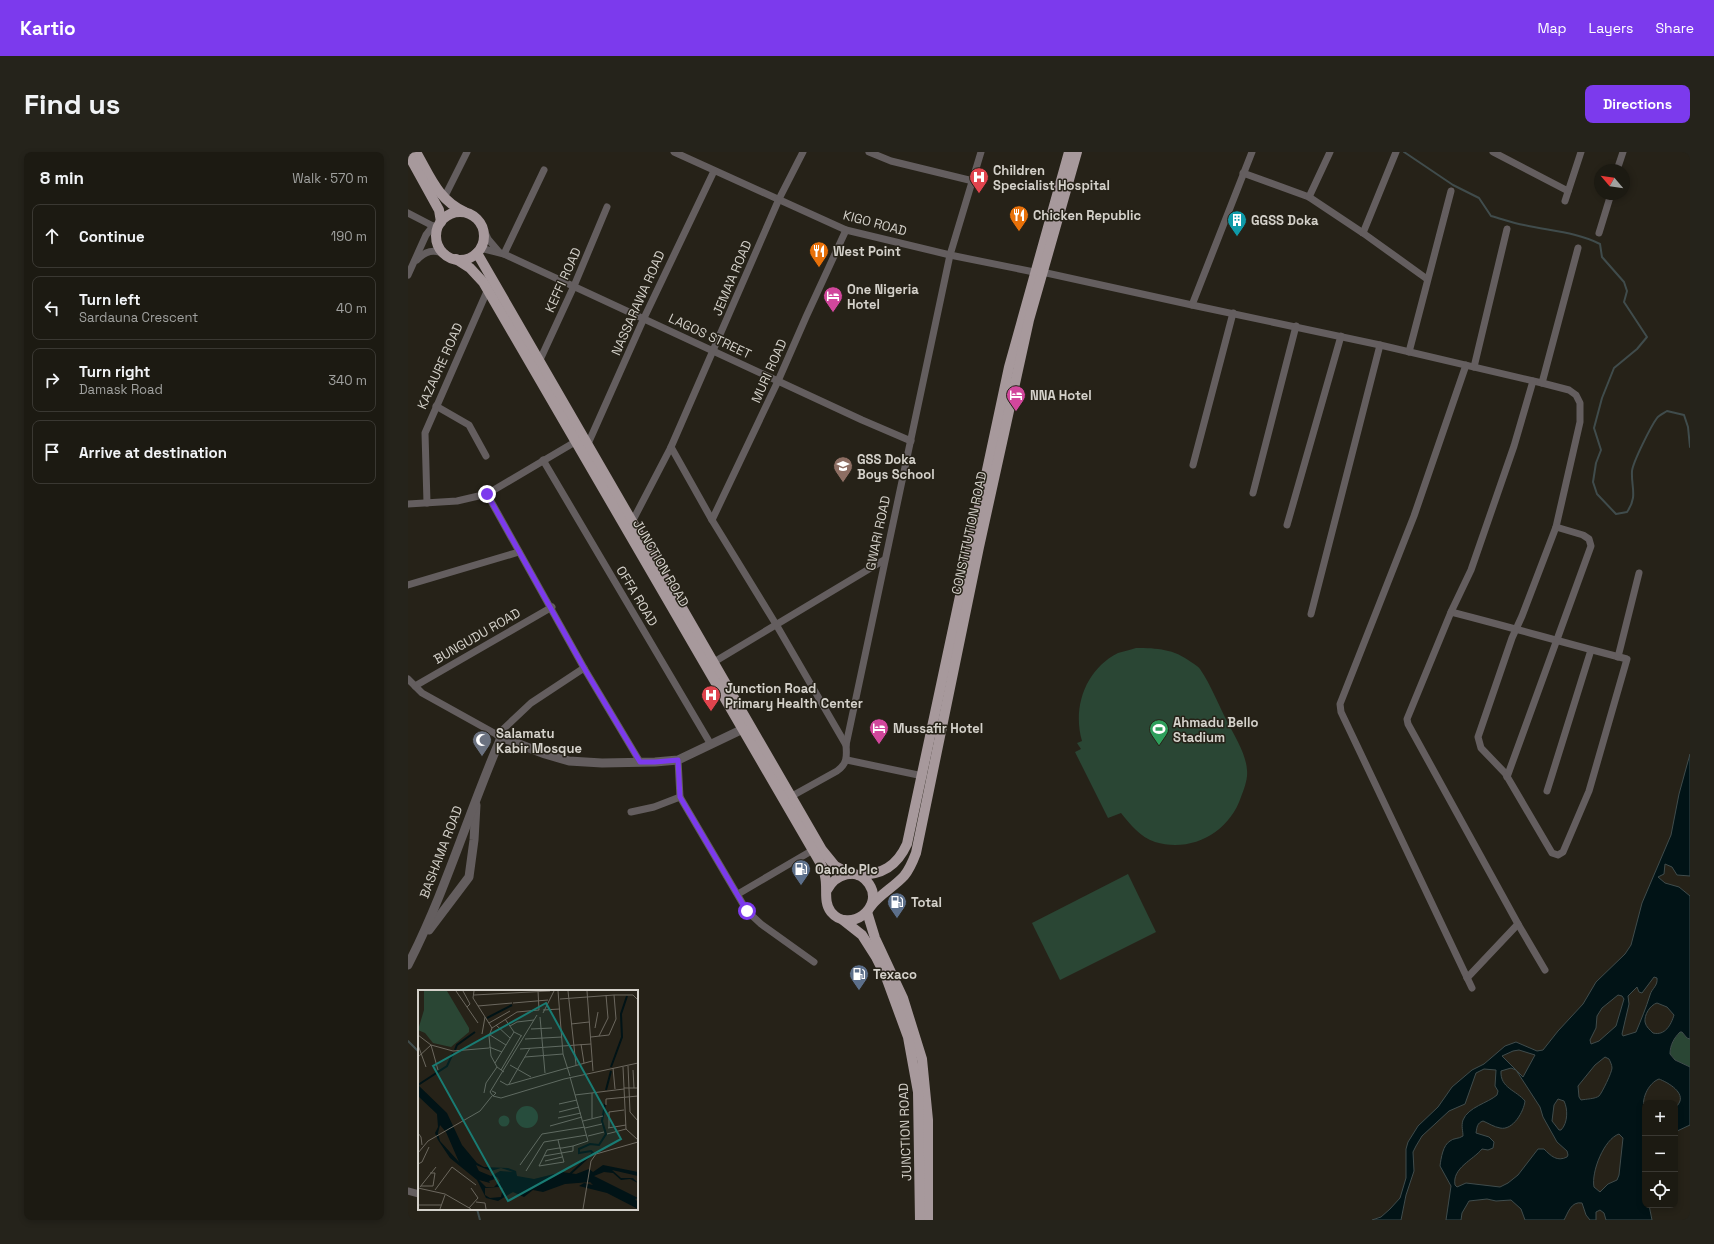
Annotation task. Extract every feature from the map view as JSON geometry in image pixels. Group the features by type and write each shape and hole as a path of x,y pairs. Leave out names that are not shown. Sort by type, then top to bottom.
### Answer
{"main road":[{"path":"408,154 439,210 437,241 440,248 446,255 456,259 463,259 478,251 484,235 483,228 475,217 455,208 444,198 416,152"},
{"name":"CONSTITUTION ROAD","path":"854,874 866,875 884,870 898,860 903,853 910,834 922,776 958,629 1029,320 1038,272 1069,152"},
{"name":"CONSTITUTION ROAD","path":"1038,272 1077,152"},
{"path":"438,224 447,216 454,213 461,212 469,214"},
{"name":"JUNCTION ROAD","path":"478,251 587,446 828,858 835,866 854,874"},
{"name":"JUNCTION ROAD","path":"456,259 470,268 488,289 575,442 813,850 825,874 827,890"},
{"name":"CONSTITUTION ROAD","path":"869,909 880,896 904,877 912,864 916,853 958,629"},
{"path":"854,874 864,879 872,891 873,899 869,909 856,920 843,920 836,917 828,905 826,898 827,890 836,878 843,875 854,874"},
{"name":"JUNCTION ROAD","path":"869,909 875,938 903,998 922,1059 928,1120 928,1220"},
{"name":"JUNCTION ROAD","path":"843,920 862,935 876,957 886,977 908,1037 918,1092 920,1220"}],"street":[{"path":"444,198 467,152"},
{"name":"KIGO ROAD","path":"674,152 846,230 950,255 1296,326 1569,390 1576,395 1580,403 1580,422 1556,527 1522,616 1515,628 1478,737 1481,748 1507,777 1552,853 1558,855 1563,852 1589,791 1627,659 1618,657"},
{"name":"JEMA'A ROAD","path":"632,522 671,447 779,199 803,152"},
{"path":"869,152 891,161 973,181"},
{"name":"GWARI ROAD","path":"847,760 846,745 884,560 911,441 950,255 981,152"},
{"path":"1192,305 1252,152"},
{"path":"1309,197 1330,152"},
{"path":"1363,233 1396,152"},
{"path":"1493,152 1568,191"},
{"path":"1565,201 1581,152"},
{"path":"1619,164 1622,152"},
{"path":"502,253 544,170"},
{"name":"NASSARAWA ROAD","path":"587,446 644,318 714,171"},
{"path":"1243,173 1309,197 1363,233 1427,280"},
{"path":"1410,352 1427,280 1451,191"},
{"path":"1599,233 1608,200"},
{"name":"KEFFI ROAD","path":"539,362 574,286 607,207"},
{"path":"408,213 438,224 426,235 408,275"},
{"name":"LAGOS STREET","path":"483,228 488,239 502,253"},
{"path":"1472,988 1341,712 1340,704 1414,516 1470,366 1507,229"},
{"name":"MURI ROAD","path":"712,520 778,381 846,230"},
{"path":"1542,383 1578,248"},
{"path":"412,265 429,251 440,251 446,255"},
{"name":"LAGOS STREET","path":"478,251 502,253 911,441"},
{"name":"KAZAURE ROAD","path":"427,503 425,433 488,289"},
{"path":"1193,465 1233,313"},
{"path":"1253,493 1296,326"},
{"path":"1287,525 1341,336"},
{"path":"1311,614 1380,345"},
{"path":"1533,381 1492,513 1471,570 1451,612 1408,715 1408,724 1518,924 1545,970"},
{"path":"436,406 469,425 486,456"},
{"path":"408,504 457,501 487,494 575,442"},
{"name":"GWARI ROAD","path":"671,447 712,520 777,626 846,745"},
{"name":"OFFA ROAD","path":"543,460 710,743"},
{"path":"487,494 552,607 584,668 640,762"},
{"path":"1507,777 1590,546 1589,539 1584,535 1556,527"},
{"path":"408,585 519,552"},
{"path":"714,662 777,626 884,560"},
{"path":"1451,612 1515,628 1556,641 1618,657 1640,573"},
{"name":"BUNGUDU ROAD","path":"415,686 552,607"},
{"path":"1547,791 1591,650"},
{"path":"500,736 531,703 584,668"},
{"path":"408,679 422,693 500,736 545,754 569,761 602,763 678,760 710,743 743,729"},
{"name":"BASHAMA ROAD","path":"408,965 421,939 476,796 500,740 500,736"},
{"path":"678,760 680,797 747,911 761,924 814,962"},
{"path":"792,796 837,771 847,760 922,776"},
{"name":"BASHAMA ROAD","path":"421,939 469,877 474,840 476,796"},
{"path":"631,812 654,807 680,797"},
{"path":"738,894 813,850"},
{"path":"1468,978 1518,924"},
{"path":"408,1191 418,1194"}],"green space":[{"name":"Ahmadu Bello Stadium","path":"1136,648 1151,648 1172,652 1185,658 1199,668 1225,716 1245,758 1247,770 1246,780 1235,810 1228,821 1218,830 1195,842 1182,845 1169,845 1155,842 1140,834 1121,813 1108,818 1075,752 1081,749 1077,743 1082,741 1079,728 1079,715 1084,690 1090,679 1097,669 1107,660 1118,653"},
{"path":"1128,874 1156,932 1060,980 1032,923"},
{"path":"1680,1032 1690,1039 1690,1067 1675,1060 1670,1054 1673,1042"}],"shaded area":[{"path":"1690,754 1690,876 1677,875 1672,867 1665,864 1664,874 1658,877 1665,883 1679,887 1690,896 1690,1039 1680,1032 1673,1042 1670,1054 1675,1060 1690,1067 1690,1125 1678,1131 1678,1104 1680,1097 1677,1090 1659,1079 1651,1084 1644,1100 1642,1100 1642,1208 1650,1208 1652,1220 1606,1220 1604,1213 1600,1210 1596,1212 1596,1220 1590,1220 1586,1215 1582,1203 1578,1203 1570,1208 1564,1220 1525,1220 1521,1209 1511,1200 1496,1201 1487,1199 1469,1201 1462,1213 1461,1220 1446,1220 1451,1186 1440,1166 1442,1156 1448,1143 1453,1139 1463,1136 1463,1120 1469,1112 1497,1095 1498,1091 1495,1086 1496,1070 1484,1069 1476,1073 1465,1104 1449,1111 1422,1136 1416,1146 1413,1152 1414,1171 1406,1195 1401,1220 1372,1220 1381,1217 1400,1198 1406,1178 1406,1149 1408,1142 1418,1126 1438,1107 1452,1087 1472,1070 1484,1064 1505,1046 1516,1042 1537,1051 1543,1050 1583,1004 1596,982 1625,954 1631,945 1642,903 1671,835 1679,794","holes":["1654,977 1657,978 1657,983 1651,993 1636,1032 1623,1036 1622,1034 1629,1004 1628,996 1637,987 1639,992 1642,993","1618,995 1622,996 1624,999 1616,1026 1599,1041 1591,1044 1590,1040 1596,1028 1597,1016 1602,1008","1657,1003 1667,1007 1674,1015 1667,1029 1661,1033 1653,1033 1646,1024 1645,1019 1647,1013 1654,1004","1519,1050 1535,1055 1523,1077 1502,1056","1605,1057 1609,1059 1612,1066 1609,1078 1599,1096 1581,1100 1579,1097 1578,1086 1595,1065","1511,1068 1516,1070 1540,1107 1543,1117 1557,1142 1567,1151 1567,1157 1557,1159 1544,1149 1538,1149 1518,1175 1500,1187 1466,1183 1457,1187 1455,1185 1457,1174 1464,1165 1482,1149 1488,1150 1493,1148 1494,1142 1489,1137 1476,1133 1478,1124 1483,1121 1496,1127 1505,1128 1513,1123 1520,1115 1525,1101 1506,1085 1501,1077 1501,1071","1558,1099 1564,1101 1567,1116 1565,1124 1561,1130 1559,1130 1552,1121 1554,1105","1619,1134 1623,1138 1619,1175 1617,1180 1608,1184 1600,1192 1594,1187 1595,1173 1600,1157 1608,1142"]}],"waterway":[{"path":"1404,152 1453,185 1479,198 1491,216 1520,224 1572,234 1600,244 1602,257 1624,282 1627,291 1624,302 1647,337 1637,349 1614,368 1602,398 1594,428 1601,450 1596,463 1593,482 1597,494 1616,514 1627,512 1630,506 1633,496 1633,466 1654,422 1660,415 1667,411 1684,415 1688,427 1690,447"},
{"path":"408,1041 418,1051"},
{"path":"477,1210 480,1220"}],"place":[{"name":"Children Specialist Hospital","path":"979,194"},
{"name":"Chicken Republic","path":"1019,232"},
{"name":"GGSS Doka","path":"1237,237"},
{"name":"West Point","path":"819,268"},
{"name":"One Nigeria Hotel","path":"833,313"},
{"name":"NNA Hotel","path":"1016,412"},
{"name":"GSS Doka Boys School","path":"843,483"},
{"name":"Junction Road Primary Health Center","path":"711,712"},
{"name":"Mussafir Hotel","path":"879,745"},
{"name":"Ahmadu Bello Stadium","path":"1159,746"},
{"name":"Salamatu Kabir Mosque","path":"482,757"},
{"name":"Oando Plc","path":"801,886"},
{"name":"Total","path":"897,919"},
{"name":"Texaco","path":"859,991"}],"route":[{"path":"487,494 552,607 584,668 640,762 678,760 680,797 747,911"}]}
